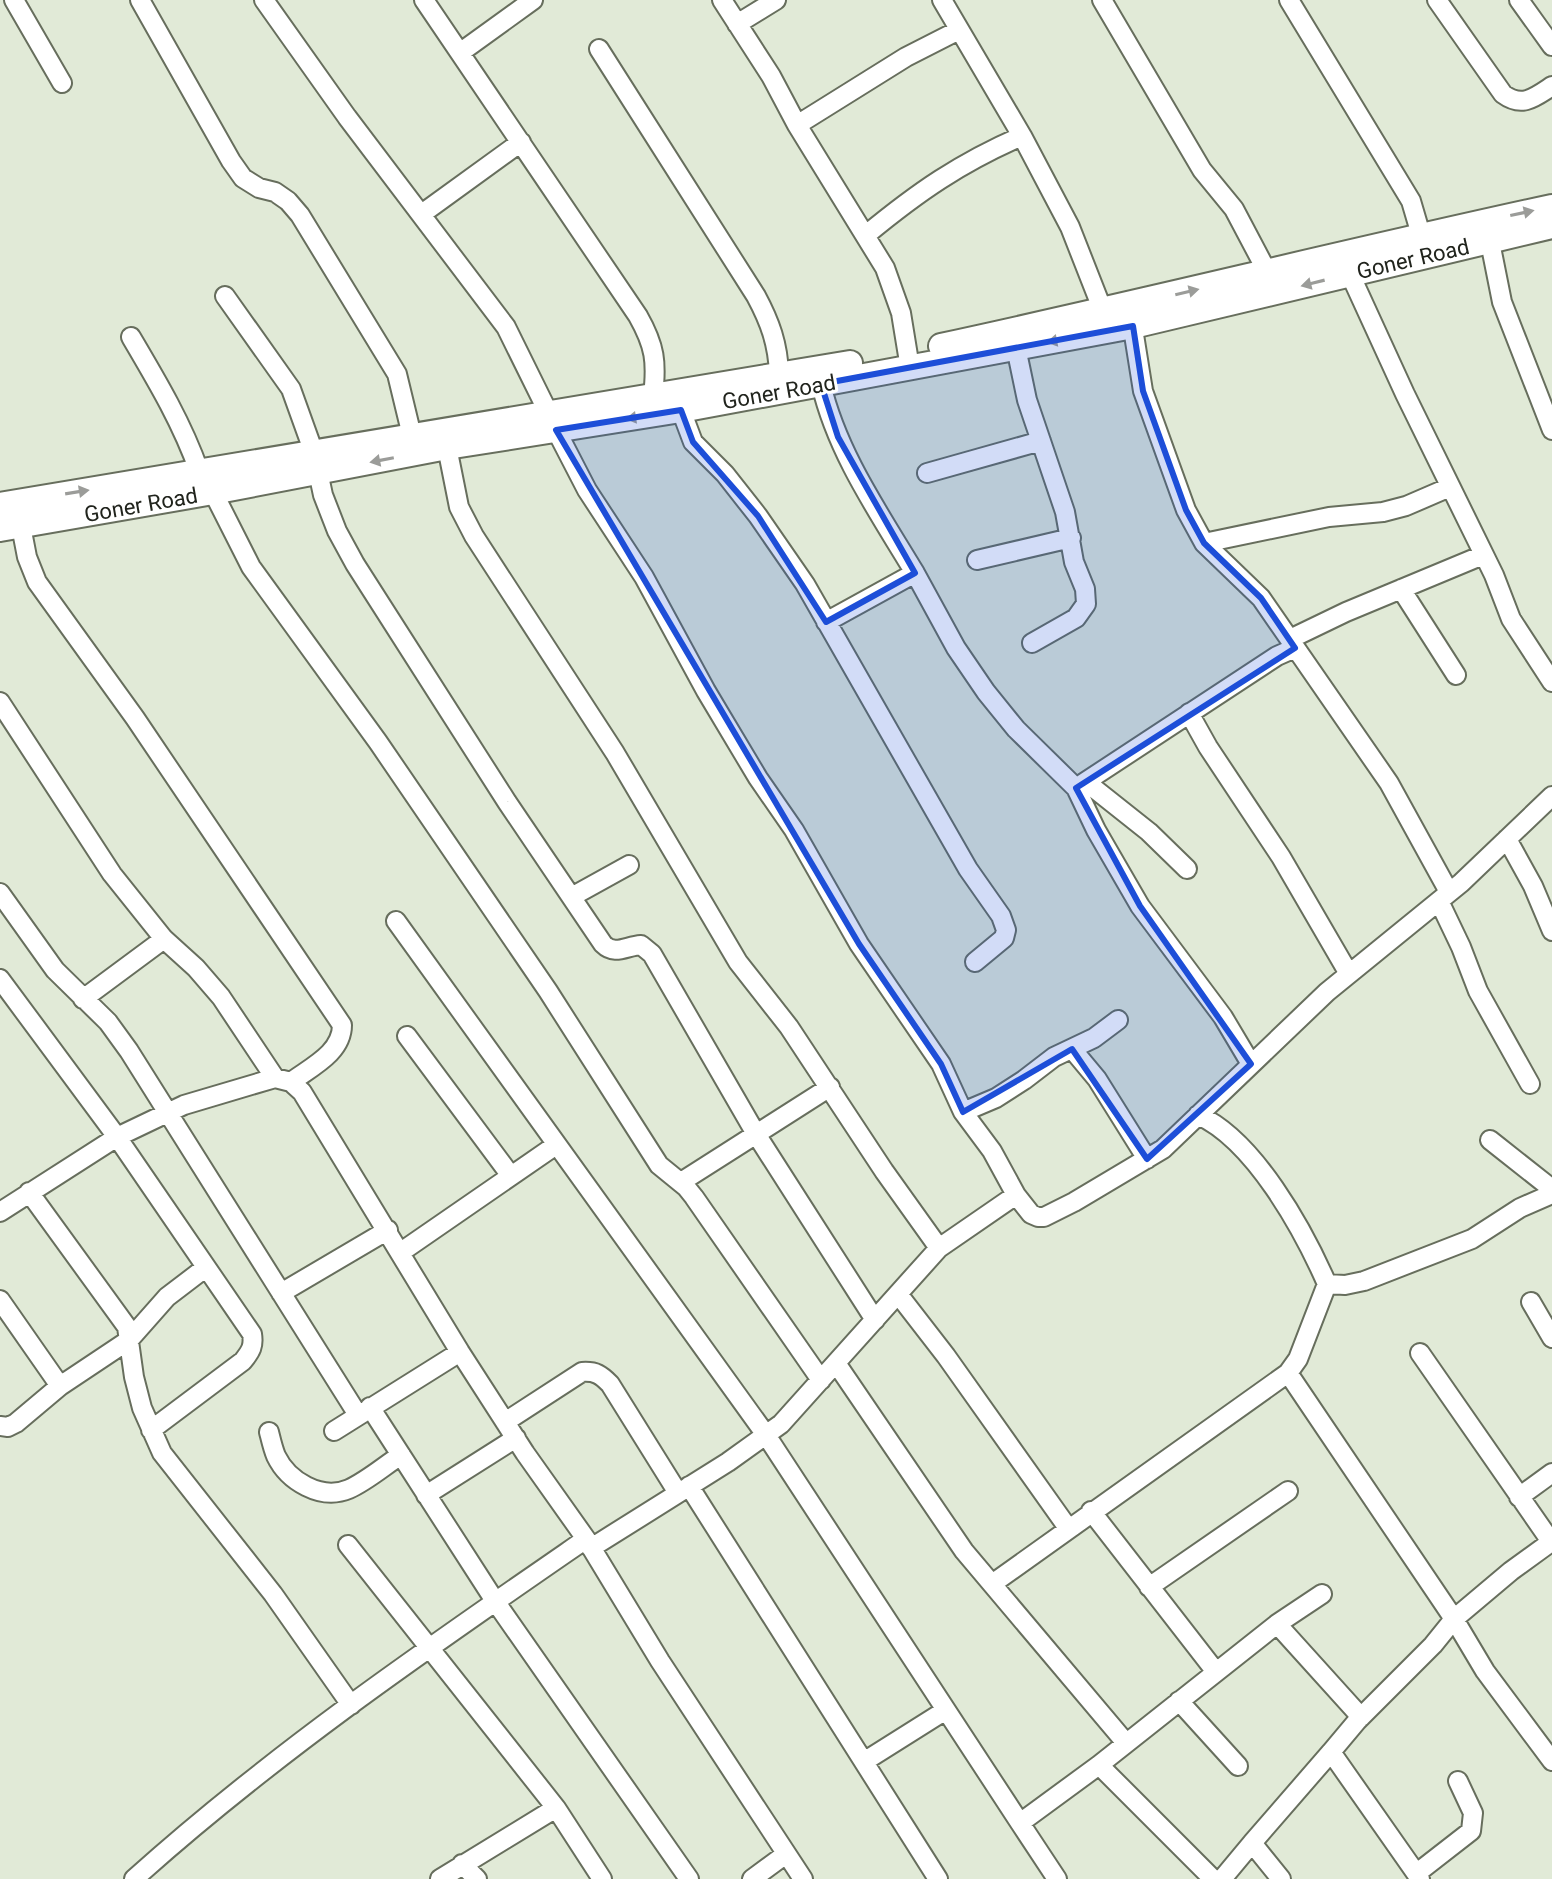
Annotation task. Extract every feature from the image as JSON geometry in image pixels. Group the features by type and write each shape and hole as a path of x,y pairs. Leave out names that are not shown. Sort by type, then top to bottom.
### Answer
{"street":[{"path":"14,0 62,83"},
{"path":"140,0 243,178 288,201 308,228 397,374 412,436"},
{"path":"264,0 347,117 423,213 506,327 587,490 644,577 706,691 758,778 794,830 859,944 941,1064 963,1112 992,1151 1016,1195 1031,1214 1044,1217 1163,1149 1349,974 1444,897 1552,796"},
{"path":"424,0 638,316 651,340 657,368 653,396"},
{"path":"461,52 533,0"},
{"path":"722,0 866,235 891,283 901,313 910,360"},
{"path":"737,24 776,0"},
{"path":"942,0 1022,136 1070,227 1103,311"},
{"path":"1102,0 1202,170 1234,209 1272,282"},
{"path":"1289,0 1411,201 1421,235"},
{"path":"1437,0 1503,94 1512,101 1523,102 1535,98 1552,86"},
{"path":"1519,0 1552,46"},
{"path":"797,125 906,57 959,30"},
{"path":"599,49 756,296 771,324 779,352 779,374"},
{"path":"866,235 907,201 951,171 1022,136"},
{"path":"423,213 521,142"},
{"name":"Goner Road","path":"1272,282 1350,274 1488,231 1552,207"},
{"name":"Goner Road","path":"10,528 213,492 412,436 681,410 821,384 910,360 1131,316 1272,282 1421,235 1552,226"},
{"path":"1488,231 1502,302 1552,430"},
{"path":"1350,274 1511,619 1552,682"},
{"path":"225,296 291,389 337,531 355,564 507,802 608,949 617,951 641,945 652,954 756,1134 875,1320"},
{"name":"Goner Road","path":"1014,340 1103,311 1131,316"},
{"path":"1131,316 1143,391 1186,510 1204,543 1261,598 1389,783 1444,897 1478,991 1530,1084"},
{"path":"131,337 173,406 199,471"},
{"path":"1014,340 1027,400 1071,538 1086,604 1076,618 1032,643"},
{"name":"Goner Road","path":"0,505 199,471 316,463 447,447 653,396 779,374 910,360"},
{"path":"821,384 838,437 956,648 986,692 1016,729 1081,785 1149,832 1187,869"},
{"path":"681,410 693,442 725,474 805,584 968,869 1001,916 1006,930 1004,938 975,962"},
{"path":"927,473 971,458 1041,441"},
{"path":"447,447 459,507 474,536 615,753 738,962 789,1027 939,1248"},
{"path":"1204,543 1329,517 1383,512 1406,506 1450,487"},
{"path":"213,492 251,567 378,742 548,991 659,1165 694,1197 821,1380"},
{"path":"0,1212 117,1137 168,1112 283,1080 333,1050 342,1036 342,1025 135,718 37,582 10,528"},
{"path":"977,560 1071,538"},
{"path":"1081,785 1292,644 1401,589 1483,555"},
{"path":"826,622 915,573"},
{"path":"1401,589 1456,675"},
{"path":"0,702 112,874 164,939 196,968 221,997 283,1080 302,1092 460,1352 588,1543 660,1661 803,1879"},
{"path":"1189,713 1281,857 1349,974"},
{"path":"1081,785 1096,830 1140,906 1223,1017 1251,1064"},
{"path":"1507,839 1533,886 1552,931"},
{"path":"573,896 629,865"},
{"path":"0,893 55,970 108,1022 281,1293 364,1411 401,1455 495,1601 689,1879"},
{"path":"396,921 766,1435 1057,1879"},
{"path":"83,999 164,939"},
{"path":"0,979 117,1137 252,1334 251,1351 243,1361 151,1430"},
{"path":"963,1112 996,1098 1054,1057 1094,1038 1118,1020"},
{"path":"407,1036 511,1176"},
{"path":"1072,1049 1097,1079 1147,1159"},
{"path":"681,1182 830,1087"},
{"path":"992,1584 1288,1373 1298,1359 1327,1284 1295,1223 1261,1171 1236,1140 1215,1123 1198,1115"},
{"path":"1327,1284 1345,1285 1364,1281 1472,1239 1520,1208 1552,1192 1490,1140"},
{"path":"401,1252 556,1145"},
{"path":"29,1192 120,1313 127,1327 134,1377 162,1453 273,1594 351,1705"},
{"path":"134,1879 252,1780 429,1647 495,1601 588,1543 684,1489 781,1424 939,1248 1016,1195"},
{"path":"281,1293 388,1230"},
{"path":"0,1426 8,1427 16,1423 60,1386 129,1340 167,1297 205,1268"},
{"path":"898,1294 1068,1528"},
{"path":"0,1300 60,1386"},
{"path":"1531,1302 1552,1338"},
{"path":"334,1431 460,1352"},
{"path":"1222,1879 1361,1717 1433,1645 1454,1619 1511,1571 1552,1543 1420,1353"},
{"path":"836,1363 964,1551 1126,1743"},
{"path":"505,1422 582,1372 592,1371 610,1384 684,1489 865,1761 938,1879"},
{"path":"1288,1373 1454,1619 1485,1671 1552,1761"},
{"path":"269,1432 281,1466 297,1482 318,1491 336,1493 349,1489 401,1455"},
{"path":"426,1495 516,1438"},
{"path":"1519,1497 1552,1473"},
{"path":"1149,1587 1288,1491"},
{"path":"1091,1511 1216,1672"},
{"path":"348,1545 556,1808 602,1879"},
{"path":"1020,1823 1099,1765 1277,1624 1322,1594"},
{"path":"1277,1624 1361,1717"},
{"path":"1179,1701 1238,1766"},
{"path":"865,1761 946,1710"},
{"path":"1331,1752 1418,1876 1471,1831 1473,1813 1458,1781"},
{"path":"1099,1765 1213,1879"},
{"path":"440,1879 556,1808"},
{"path":"1252,1843 1281,1879"},
{"path":"752,1879 786,1854"},
{"path":"462,1864 477,1879"}],"highlighted area":[{"path":"1133,326 1143,391 1186,510 1204,543 1261,598 1295,648 1076,788 1140,906 1251,1064 1147,1159 1072,1049 963,1112 941,1064 859,944 556,430 681,410 693,442 758,516 826,622 915,573 838,437 821,384"}]}
